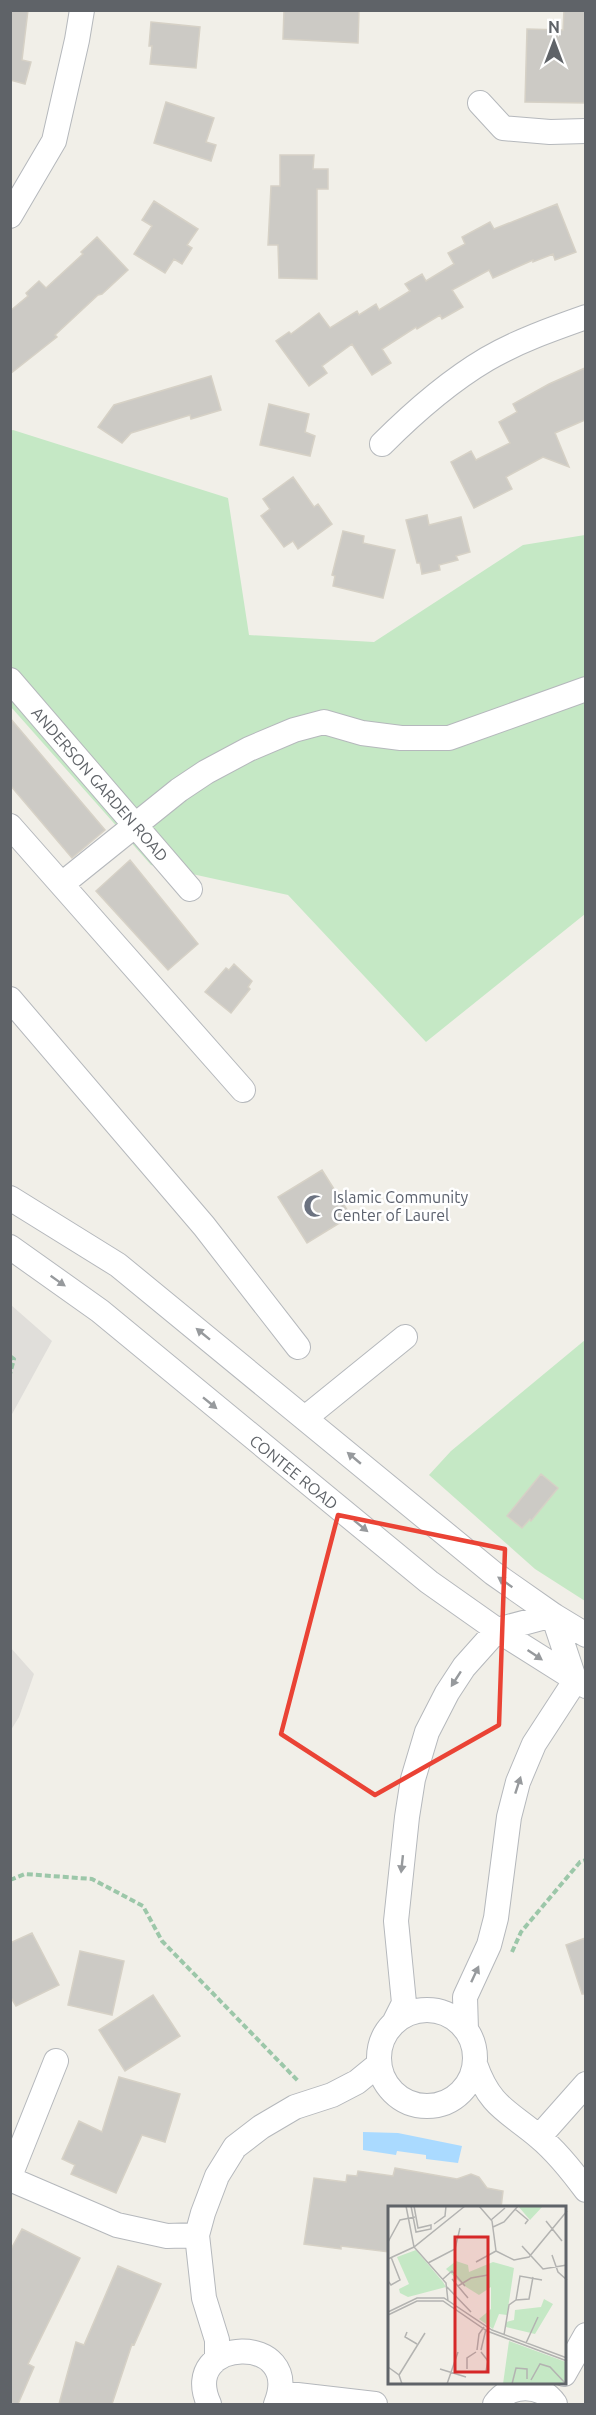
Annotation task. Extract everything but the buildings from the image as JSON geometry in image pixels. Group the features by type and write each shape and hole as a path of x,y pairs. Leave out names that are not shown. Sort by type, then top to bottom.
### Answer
{"street":[{"path":"10,216 54,141 82,10"},
{"path":"480,103 503,128 550,132 585,131"},
{"path":"382,444 416,411 486,359 539,333 585,317"},
{"name":"ANDERSON GARDEN ROAD","path":"10,680 189,889"},
{"path":"62,884 206,772 249,749 294,730 324,722 362,733 400,738 449,738 585,689"},
{"path":"10,826 243,1090"},
{"path":"10,999 204,1226 298,1347"},
{"path":"10,1198 118,1265 492,1573 585,1635"},
{"name":"CONTEE ROAD","path":"10,1247 100,1311 429,1582 580,1683"},
{"path":"305,1418 405,1337"},
{"path":"510,2116 480,2103 465,2100 422,2106 408,2103 396,2095 383,2074 380,2049 385,2035 404,2003 396,1921 413,1779 427,1732 464,1667 498,1630 553,1615"},
{"path":"466,2030 465,1997 489,1945 496,1918 508,1817 518,1782 534,1744 580,1683 553,1615"},
{"path":"394,2023 408,2014 424,2010 440,2012 455,2019 466,2030 473,2044 475,2064 482,2084 492,2101 539,2137 566,2163 585,2190"},
{"path":"56,2061 10,2177 117,2225 166,2236 197,2235"},
{"path":"450,2101 466,2085 475,2064"},
{"path":"218,2359 218,2340 204,2298 197,2235 202,2213 218,2176 235,2146 295,2107 383,2074"},
{"path":"539,2137 585,2084"},
{"path":"213,2324 233,2343 258,2354 276,2370 279,2381 278,2399 375,2404"},
{"path":"566,2370 585,2335"},
{"path":"207,2402 206,2377 218,2359 237,2350 247,2350"},
{"path":"495,2404 512,2390 535,2386 557,2404 561,2385"}],"path":[{"path":"10,1356 14,1359 10,1374"},
{"path":"512,1953 521,1932 580,1862 585,1860"},
{"path":"10,1880 25,1874 92,1879 143,1906 162,1941 299,2083"}],"highlighted area":[{"path":"338,1515 505,1549 499,1725 375,1795 281,1734"}],"shaded area":[{"path":"11,1305 52,1341 11,1416"},
{"path":"10,1647 34,1674 19,1717 11,1730"}],"green space":[{"path":"13,430 228,498 249,635 374,642 523,545 585,535 585,914 426,1042 288,895 151,865 11,707 10,431"},
{"path":"585,1340 585,1601 535,1569 429,1475 451,1451"}],"water":[{"path":"363,2132 398,2133 462,2146 458,2163 426,2159 426,2155 397,2151 396,2155 363,2150"}],"place":[{"name":"Islamic Community Center of Laurel","path":"315,1206"}]}
